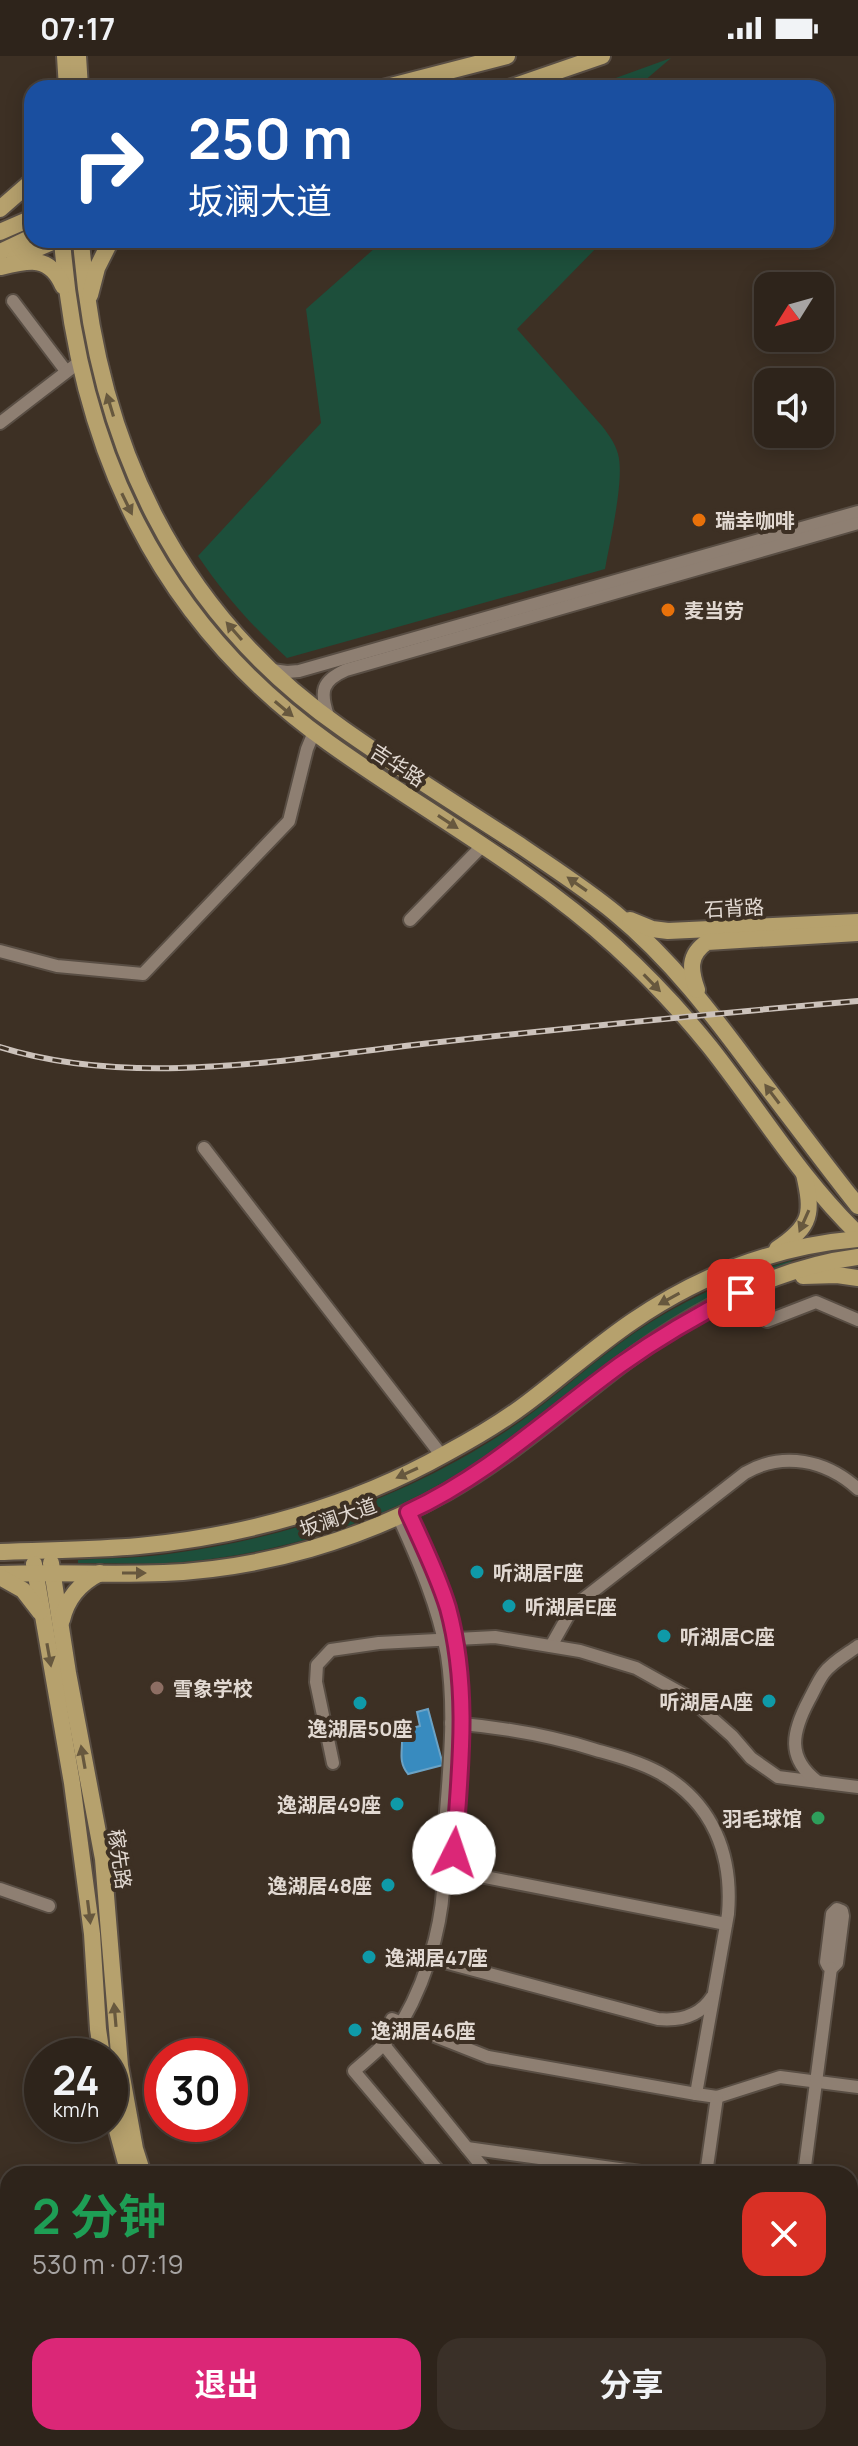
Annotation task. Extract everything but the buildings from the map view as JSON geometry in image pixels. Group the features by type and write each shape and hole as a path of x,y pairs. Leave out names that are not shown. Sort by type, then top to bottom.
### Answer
{"main road":[{"path":"65,56 66,80"},
{"path":"78,56 80,80"},
{"path":"414,80 507,56"},
{"path":"439,80 515,56"},
{"path":"532,80 602,56"},
{"path":"556,80 602,56"},
{"path":"0,210 24,188"},
{"path":"0,210 24,200"},
{"path":"0,232 24,222"},
{"path":"0,252 24,241"},
{"path":"0,267 39,248"},
{"name":"吉华路","path":"60,248 72,367 110,468 133,518 192,612 267,693 314,732 533,879 588,923 664,995 710,1047 858,1237"},
{"name":"吉华路","path":"82,248 87,304 97,357 129,460 177,556 233,631 271,670 329,719 571,880 615,913 656,950 700,999 858,1206"},
{"path":"87,304 97,268 107,248"},
{"path":"0,267 28,261 40,263 55,272 66,293"},
{"name":"石背路","path":"615,913 652,929 668,931 858,922"},
{"name":"石背路","path":"700,999 691,966 693,956 707,942 858,933"},
{"path":"819,1157 858,1187"},
{"path":"766,1256 796,1235 808,1218 809,1197 802,1169"},
{"name":"坂澜大道","path":"0,1552 172,1542 266,1524 358,1495 442,1456 527,1404 613,1334 654,1307 709,1278 766,1256 858,1237"},
{"name":"坂澜大道","path":"0,1576 195,1571 253,1562 339,1540 447,1492 497,1461 620,1365 741,1293 823,1263 858,1257"},
{"path":"781,1276 837,1275 858,1278"},
{"name":"稼先路","path":"40,1550 61,1626 103,1859 120,2066 140,2166"},
{"name":"稼先路","path":"44,1573 43,1620 72,1783 92,1934 99,2038"},
{"path":"61,1626 73,1594 100,1573"},
{"path":"0,1576 23,1590 43,1620"},
{"path":"120,2142 127,2166"}],"street":[{"path":"0,423 72,367 13,301"},
{"path":"271,670 299,671 858,512"},
{"path":"329,719 322,692 335,674 858,523"},
{"path":"0,951 57,966 143,974 289,821 314,732"},
{"path":"410,920 483,845"},
{"path":"204,1148 442,1456"},
{"path":"767,1321 816,1302 858,1320"},
{"path":"551,1646 573,1607 758,1466 785,1460 810,1463 839,1475 858,1489"},
{"path":"403,1514 449,1639 449,1675 456,1723 454,1853 444,1869 437,1922 417,1991 384,2045 354,2071 434,2166"},
{"path":"333,1763 316,1682 317,1665 331,1650 379,1643 495,1637 609,1658 663,1681 711,1715 751,1758 778,1777 858,1787"},
{"path":"818,1782 803,1768 798,1758 796,1727 825,1671 858,1646"},
{"path":"456,1723 538,1735 637,1763 679,1786 696,1802 710,1822 721,1843 730,1890 696,2094"},
{"path":"444,1869 726,1924"},
{"path":"0,1889 49,1906"},
{"path":"429,1958 658,2019 690,2016 708,2003 714,1994"},
{"path":"805,2166 831,1968"},
{"path":"397,2021 488,2057 696,2094 717,2097 780,2077 858,2087"},
{"path":"384,2045 482,2166"},
{"path":"707,2166 717,2097"},
{"path":"467,2148 570,2166"}],"green space":[{"path":"671,58 645,80 610,80"},
{"path":"375,248 596,248 517,329 602,426 617,450 620,478 605,569 287,658 240,610 198,556 321,423 306,309"},
{"path":"793,1260 738,1283 666,1323 604,1365 493,1451 424,1493 388,1510 312,1538 233,1556 164,1563 78,1563 78,1560 139,1557 219,1546 306,1524 390,1494 470,1454 508,1430 659,1317 724,1284"}],"water":[{"path":"428,1709 443,1765 408,1774 402,1763 401,1731 420,1726 417,1712"}],"railway":[{"path":"0,1047 53,1060 107,1066 219,1066 858,1001"}],"place":[{"name":"瑞幸咖啡","path":"699,520"},
{"name":"麦当劳","path":"668,610"},
{"name":"听湖居F座","path":"477,1572"},
{"name":"听湖居E座","path":"509,1606"},
{"name":"听湖居C座","path":"664,1636"},
{"name":"雪象学校","path":"157,1688"},
{"name":"听湖居A座","path":"769,1701"},
{"name":"逸湖居50座","path":"360,1703"},
{"name":"逸湖居49座","path":"397,1804"},
{"name":"羽毛球馆","path":"818,1818"},
{"name":"逸湖居48座","path":"388,1885"},
{"name":"逸湖居47座","path":"369,1957"},
{"name":"逸湖居46座","path":"355,2030"}],"route":[{"path":"454,1853 462,1730 460,1674 441,1586 408,1512 497,1461 620,1365 741,1293"}]}
